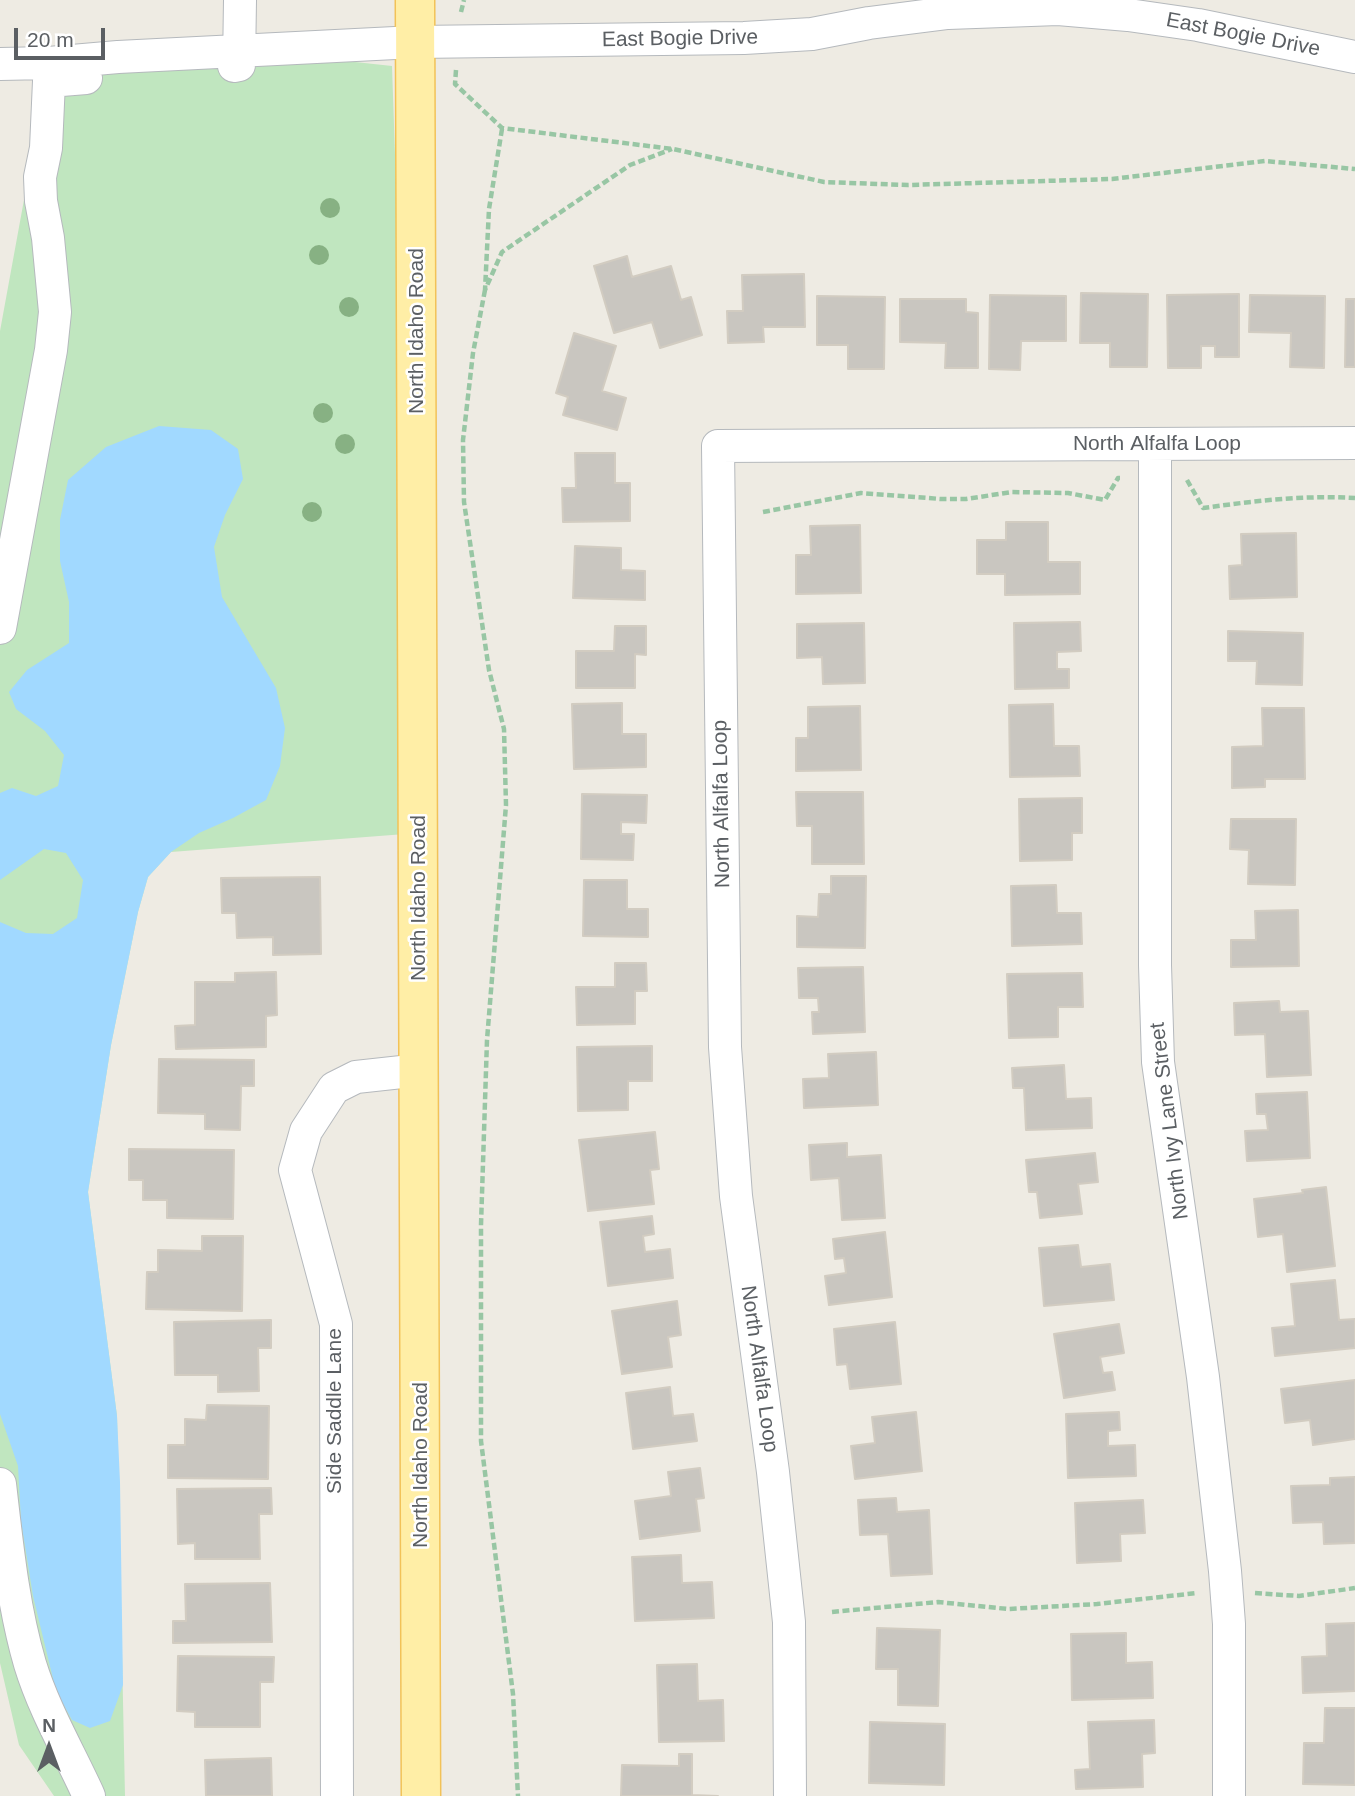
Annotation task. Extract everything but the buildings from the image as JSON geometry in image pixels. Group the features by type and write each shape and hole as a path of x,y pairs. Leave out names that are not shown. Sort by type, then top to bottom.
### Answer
{"main road":[{"name":"North Idaho Road","path":"415,0 421,1796"}],"street":[{"path":"0,628 51,350 55,312 40,177 46,148 49,81 104,76 130,69 239,65 240,0"},
{"name":"East Bogie Drive","path":"0,64 415,42 744,38 812,34 869,23 948,13 1058,9 1198,24 1355,57"},
{"name":"North Alfalfa Loop","path":"790,1796 788,1611 773,1472 736,1196 725,1047 718,446 1355,443"},
{"name":"North Ivy Lane Street","path":"1155,444 1155,965 1158,1062 1203,1377 1225,1571 1229,1625 1229,1796"},
{"name":"Side Saddle Lane","path":"337,1796 336,1324 295,1170 306,1131 334,1088 356,1077 420,1070"},
{"path":"0,1484 15,1601 30,1665 89,1796"}],"path":[{"path":"455,84 502,128 673,149 824,182 896,185 1112,179 1265,161 1355,169"},
{"path":"502,128 489,209 485,290 473,353 463,440 464,502 489,670 504,729 506,805 487,1040 481,1225 481,1441 513,1694 518,1796"},
{"path":"485,290 502,252 630,166 673,149"},
{"path":"763,512 861,493 941,499 966,499 1012,492 1068,493 1105,500 1118,478"},
{"path":"1186,478 1203,508 1258,500 1355,498"},
{"path":"1265,1593 1299,1596 1355,1588"},
{"path":"832,1612 938,1602 1008,1609 1097,1604 1179,1593"}],"green space":[{"path":"235,0 256,0 254,51 392,66 418,833 171,852 148,877 138,912 111,1045 88,1192 117,1416 125,1796 54,1796 19,1745 0,1663 0,331 49,63 232,52"}],"water":[{"path":"159,426 211,430 238,449 243,479 225,515 214,547 222,597 276,688 285,728 280,766 266,800 199,833 171,852 148,877 138,912 111,1045 88,1192 117,1416 123,1685 110,1721 90,1728 72,1720 56,1691 33,1596 21,1521 18,1466 0,1414 0,922 26,933 53,934 77,918 83,880 66,853 44,849 0,880 0,793 12,788 36,796 58,786 64,755 45,731 16,709 9,692 27,670 69,643 69,602 60,561 60,520 68,480 106,447"}]}
